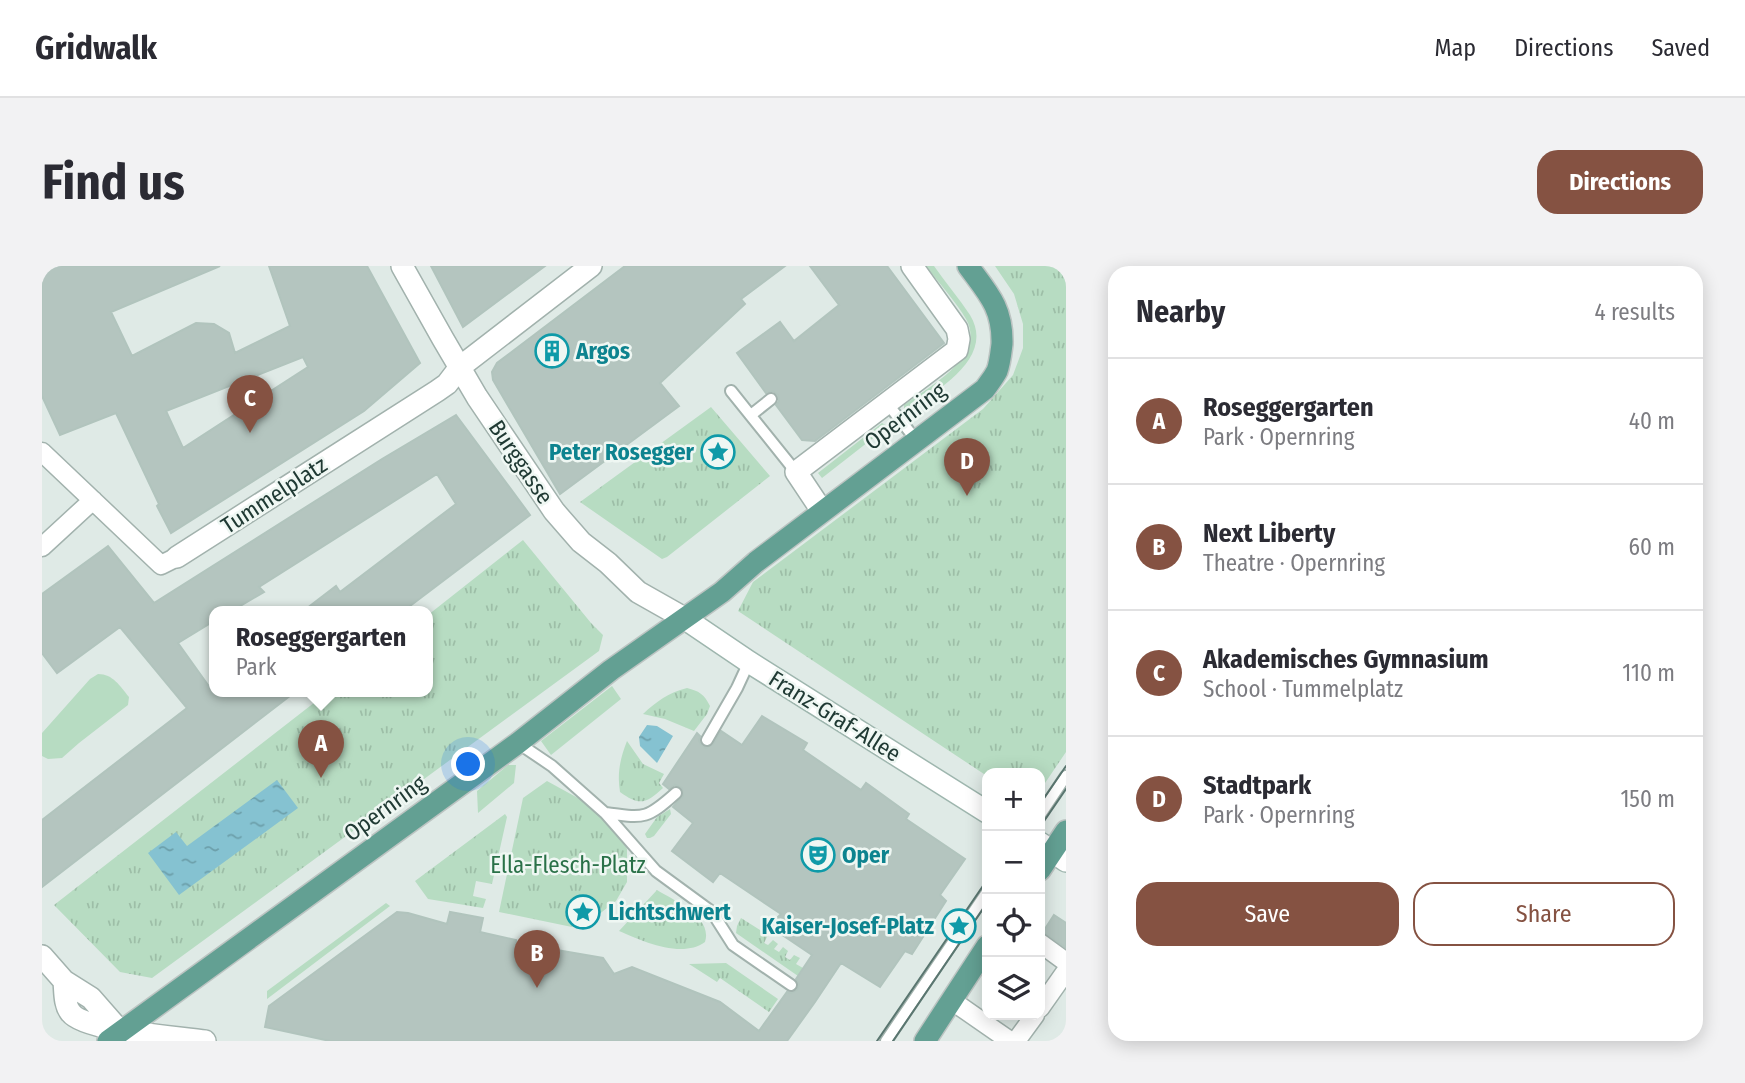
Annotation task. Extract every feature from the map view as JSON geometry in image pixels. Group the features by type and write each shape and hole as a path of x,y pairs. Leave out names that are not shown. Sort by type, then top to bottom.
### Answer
{"main road":[{"name":"Opernring","path":"114,1036 519,743 611,670 722,592 822,511 985,389 997,370 1002,328 998,311 989,294 968,266"},
{"path":"1053,852 1066,831"},
{"path":"925,1041 982,953"}],"street":[{"name":"Burggasse","path":"402,266 477,397 554,511 581,542 638,592 684,618"},
{"name":"Tummelplatz","path":"42,452 161,565 437,391 447,384 460,367 591,266"},
{"name":"Opernring","path":"796,472 957,350 957,329 912,266"},
{"path":"796,472 822,511"},
{"path":"42,547 93,500"},
{"name":"Franz-Graf-Allee","path":"684,618 749,662 982,808"},
{"path":"1045,947 1066,962"},
{"path":"42,956 64,981 92,998 114,1036 205,1041"},
{"path":"1045,1001 1066,971"},
{"path":"950,1001 1010,1041"},
{"path":"1016,1041 1031,1020"}],"lane":[{"path":"731,391 796,472"},
{"path":"751,415 771,399"},
{"path":"887,403 916,440"},
{"path":"707,740 749,662"},
{"path":"519,743 552,766 605,813 656,871 712,912 733,945 791,985"},
{"path":"1045,808 1066,776"},
{"path":"605,813 638,818 654,812 676,793"},
{"path":"886,1041 986,894"}],"green space":[{"path":"926,266 934,266 970,315 976,331 975,345 960,371 908,411 904,410 904,405 940,380 962,358 969,346 970,333 966,319"},
{"path":"995,266 1066,266 1066,752 1045,783 1045,768 982,768 982,773 738,611 753,582 983,409 1013,375 1023,348 1023,324 1014,294"},
{"path":"711,407 770,476 667,557 662,559 580,502"},
{"path":"882,423 886,428 822,478 818,473"},
{"path":"523,540 603,635 599,651 152,978 120,972 54,905 322,697 433,697 433,611"},
{"path":"98,674 112,678 119,685 129,697 128,705 62,758 48,759 42,756 42,733 90,679"},
{"path":"612,686 621,699 551,755 541,741"},
{"path":"687,688 701,694 710,706 694,731 665,719 643,714 663,698"},
{"name":"Ella-Flesch-Platz","path":"627,741 643,764 664,774 659,783 663,788 647,800 632,800 620,792 620,766"},
{"path":"508,765 516,765 514,783 478,813 477,791"},
{"name":"Ella-Flesch-Platz","path":"547,781 587,803 614,828 627,849 627,882 616,901 598,915 572,927 499,912 523,798"},
{"name":"Ella-Flesch-Platz","path":"670,809 671,814 654,836 647,838 645,834 657,817"},
{"name":"Ella-Flesch-Platz","path":"505,814 507,817 492,884 476,881 473,896 486,899 483,908 428,899 415,881"},
{"name":"Ella-Flesch-Platz","path":"657,890 698,917 706,933 705,942 696,947 674,949 619,931"},
{"path":"386,903 390,906 267,999 267,991"},
{"path":"741,918 768,935 764,943 768,945 773,940 778,944 774,949 779,952 783,947 788,951 785,957 790,960 794,955 800,958 796,964 803,968 798,976 736,933"},
{"path":"726,963 778,999 769,1012 720,978 717,982 689,964"}],"water":[{"path":"647,725 657,726 673,736 657,763 640,746 639,737"},
{"path":"277,780 298,808 179,895 148,853 176,832 187,846"}],"building":[{"path":"42,266 220,266 111,312 132,356 196,323 214,324 229,333 235,353 290,326 269,266 367,266 420,363 364,411 171,533 116,413 60,435 42,396","holes":["303,357 308,367 183,448 166,411"]},
{"path":"431,266 545,266 463,327"},
{"path":"625,266 785,266 741,299 745,304 660,383 679,406 560,494 493,380 492,372 497,363"},
{"path":"810,266 887,266 944,343 815,441 802,440 776,405 779,401 778,395 773,391 766,393 737,353 780,322 794,341 839,305"},
{"path":"456,415 530,515 410,606 310,606 336,586 340,592 456,504 437,474 259,587 264,592 240,606 209,606 209,624 178,643 209,686 209,697 289,697 42,887 42,820 187,708 120,627 57,673 42,653 42,594 108,546 154,603"},
{"path":"762,716 807,743 803,750 861,790 866,783 909,814 906,819 965,859 940,895 946,901 912,954 905,951 880,987 841,963 787,1041 330,1041 265,1027 269,1006 397,912 447,924 450,912 483,918 480,932 516,940 516,943 603,958 614,974 632,967 720,1002 759,1031 787,992 797,990 799,985 796,979 812,955 781,934 782,929 774,921 781,914 720,873 713,882 672,851 693,823 673,807 683,796 682,788 675,785 669,789 663,784 697,733 700,736 699,741 706,748 713,744 721,731 742,745"},
{"path":"588,897 598,915 578,925 568,907"},
{"path":"1054,915 1066,923 1066,948 1045,933"}],"tram line":[{"path":"1045,797 1066,766"},
{"path":"1045,820 1066,789"},
{"path":"877,1041 982,887"},
{"path":"893,1041 982,910"}],"place":[{"name":"Argos","path":"552,351"},
{"name":"Akademisches Gymnasium","path":"250,433"},
{"name":"Peter Rosegger","path":"718,452"},
{"name":"Stadtpark","path":"967,496"},
{"name":"Roseggergarten","path":"321,778"},
{"name":"Oper","path":"818,855"},
{"name":"Lichtschwert","path":"583,912"},
{"name":"Kaiser-Josef-Platz","path":"959,926"},
{"name":"Next Liberty","path":"537,988"}]}
